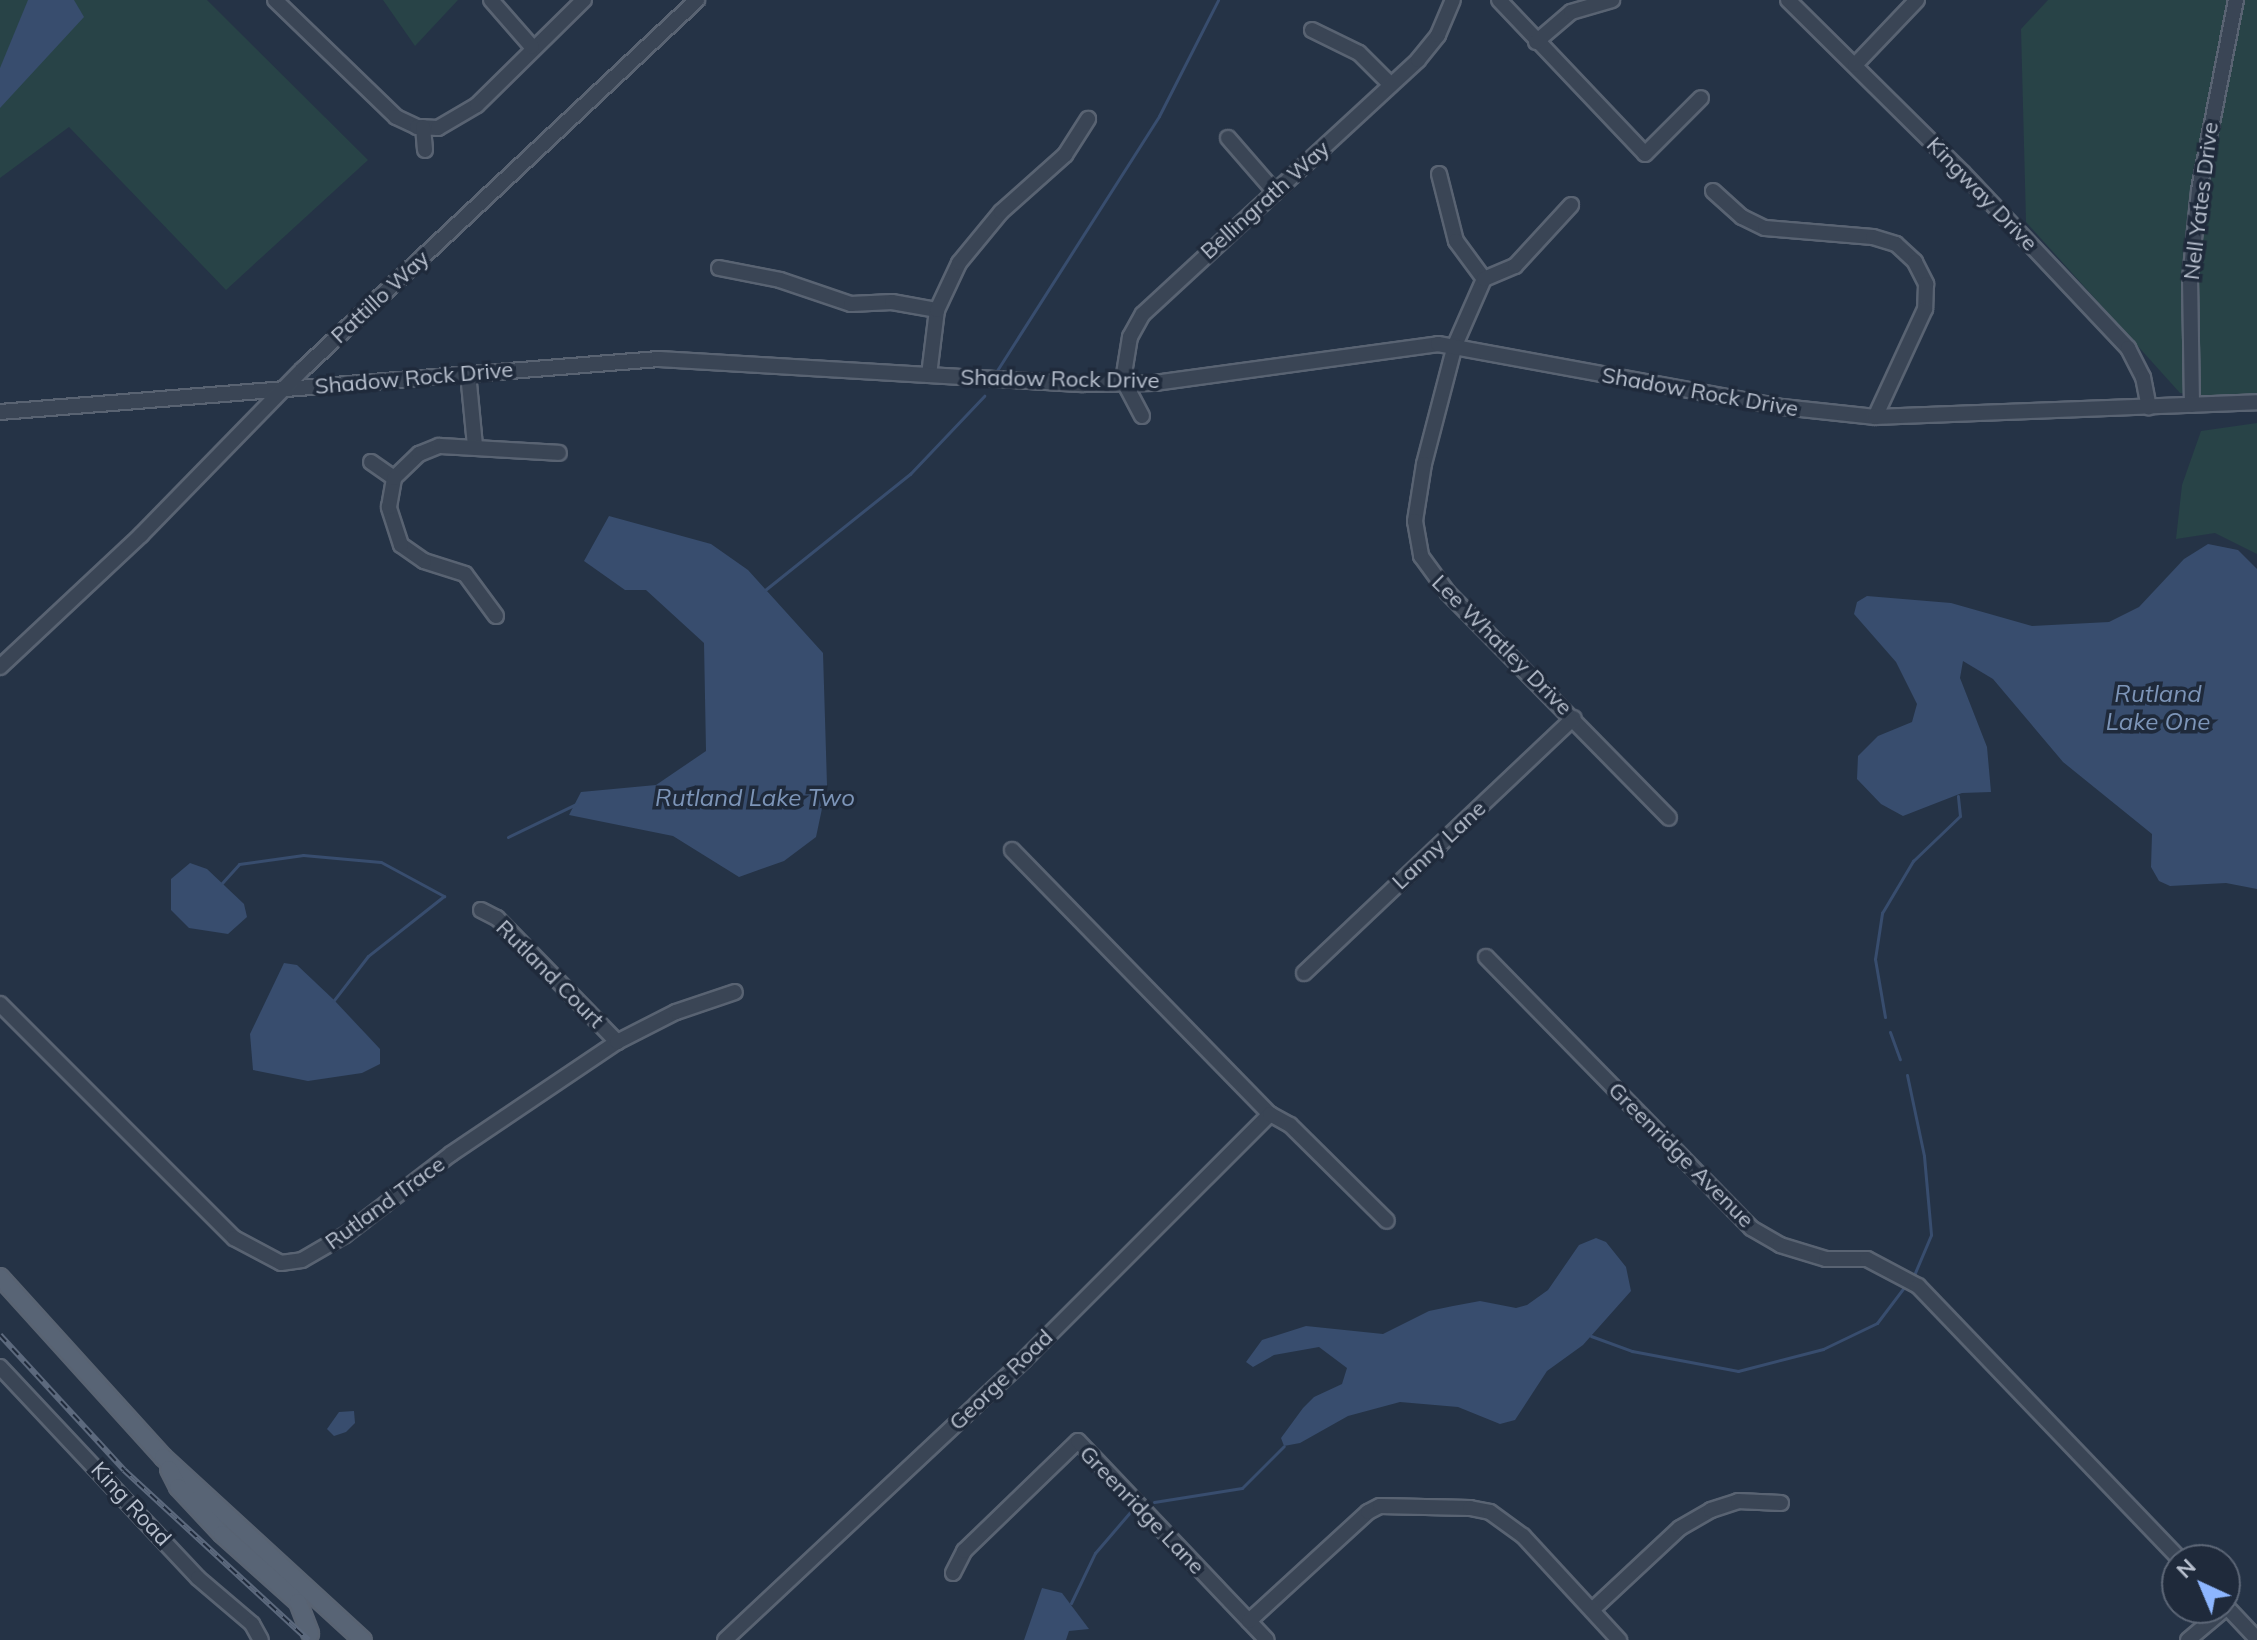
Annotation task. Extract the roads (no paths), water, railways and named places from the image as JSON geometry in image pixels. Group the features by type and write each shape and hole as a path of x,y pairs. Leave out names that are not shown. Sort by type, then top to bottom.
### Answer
{"main road":[{"path":"0,1277 163,1457 317,1603 363,1640"},
{"path":"163,1457 178,1487 203,1514 298,1602 310,1637"},
{"path":"310,1637 317,1603"},
{"path":"338,1640 351,1640"}],"street":[{"path":"275,0 396,117 423,127 455,121 584,0"},
{"path":"491,0 532,47"},
{"name":"Pattillo Way","path":"0,667 287,389 697,0"},
{"name":"Bellingrath Way","path":"1123,380 1130,337 1143,314 1391,85 1438,35 1453,0"},
{"path":"1499,0 1645,154 1701,98"},
{"path":"1536,42 1571,12 1612,0"},
{"name":"Kingway Drive","path":"1788,0 1855,65 2128,348 2143,377 2149,407"},
{"path":"1855,65 1917,0"},
{"name":"Nell Yates Drive","path":"2192,405 2190,279 2199,190 2236,0"},
{"path":"1312,30 1359,53 1391,85"},
{"path":"929,375 937,310 978,237 1042,179 1088,119"},
{"path":"423,127 425,150"},
{"path":"1228,138 1275,192"},
{"path":"1439,174 1456,241 1484,279 1515,266 1571,205"},
{"path":"1713,191 1742,217 1765,228 1873,237 1896,244 1915,262 1926,284 1925,309 1875,417"},
{"path":"719,268 780,280 851,304 892,302 937,310"},
{"name":"Lee Whatley Drive","path":"1484,279 1455,345 1418,499 1421,556 1448,593 1669,818"},
{"name":"Shadow Rock Drive","path":"0,412 659,359 1083,384 1123,380 1186,380 1336,355 1455,345 1766,405 1875,417 2257,402"},
{"path":"468,373 475,446"},
{"path":"1123,380 1142,416"},
{"path":"496,616 465,574 424,561 401,545 389,507 394,478 419,454 439,446 559,453"},
{"path":"371,462 394,478"},
{"name":"Lanny Lane","path":"1304,973 1574,718"},
{"path":"1012,850 1270,1114 1290,1125 1387,1221"},
{"name":"Rutland Court","path":"481,910 497,918 617,1042"},
{"name":"Greenridge Avenue","path":"1486,957 1751,1228 1780,1245 1826,1259 1867,1259 1918,1286 2166,1544"},
{"name":"Rutland Trace","path":"0,1004 234,1238 281,1263 302,1260 345,1235 449,1155 617,1042 676,1012 735,992"},
{"name":"George Road","path":"725,1640 1024,1360 1270,1114"},
{"name":"King Road","path":"0,1367 198,1578 252,1624 261,1640"},
{"name":"Greenridge Lane","path":"953,1573 964,1551 1078,1441 1267,1640"},
{"path":"1592,1610 1680,1528 1711,1510 1738,1501 1781,1503"},
{"path":"1249,1621 1380,1506 1490,1512 1523,1536 1619,1640"},
{"path":"2241,1622 2257,1639"},
{"path":"2188,1640 2206,1624"}],"water":[{"path":"28,0 74,0 84,17 0,108 0,68"},
{"name":"Rutland Lake Two","path":"609,516 711,544 748,570 823,653 827,785 816,837 784,861 739,877 673,836 569,815 581,792 656,785 706,751 704,643 646,590 625,590 584,561"},
{"name":"Rutland Lake One","path":"2208,544 2238,550 2257,569 2257,889 2226,883 2170,886 2159,881 2151,867 2152,834 2063,762 1993,679 1963,661 1960,678 1987,747 1991,792 1962,793 1903,816 1881,804 1857,779 1858,756 1878,736 1912,722 1917,704 1896,662 1854,614 1857,602 1867,596 1951,603 2032,626 2109,622 2139,607 2184,559"},
{"path":"190,863 207,869 244,904 247,917 228,934 189,928 171,910 171,879"},
{"path":"284,963 297,965 334,1000 380,1049 380,1064 362,1073 308,1081 253,1070 250,1034"},
{"path":"1596,1238 1606,1242 1626,1267 1631,1291 1583,1345 1547,1371 1515,1420 1500,1424 1458,1407 1400,1402 1348,1416 1300,1443 1284,1446 1281,1438 1303,1408 1314,1397 1342,1384 1347,1368 1319,1347 1274,1355 1253,1367 1246,1362 1262,1340 1306,1326 1383,1334 1429,1311 1480,1301 1516,1308 1527,1305 1548,1290 1579,1245"},
{"path":"354,1411 355,1423 346,1432 334,1436 327,1429 339,1412"},
{"path":"1042,1588 1062,1593 1089,1629 1069,1631 1066,1640 1024,1640"}],"waterway":[{"path":"996,372 1159,116 1218,0"},
{"path":"765,590 910,474 984,396"},
{"path":"1885,1017 1875,959 1882,913 1913,861 1960,816 1958,796"},
{"path":"508,837 576,804"},
{"path":"222,883 239,864 303,855 381,862 444,896 368,956 334,1000"},
{"path":"1890,1032 1900,1059"},
{"path":"1907,1075 1924,1156 1931,1235 1914,1275"},
{"path":"1591,1336 1632,1351 1738,1371 1823,1349 1877,1323 1905,1286"},
{"path":"1154,1502 1242,1488 1284,1446"},
{"path":"1071,1603 1095,1553 1131,1511"}],"railway":[{"path":"0,1335 124,1470 308,1640"}]}
